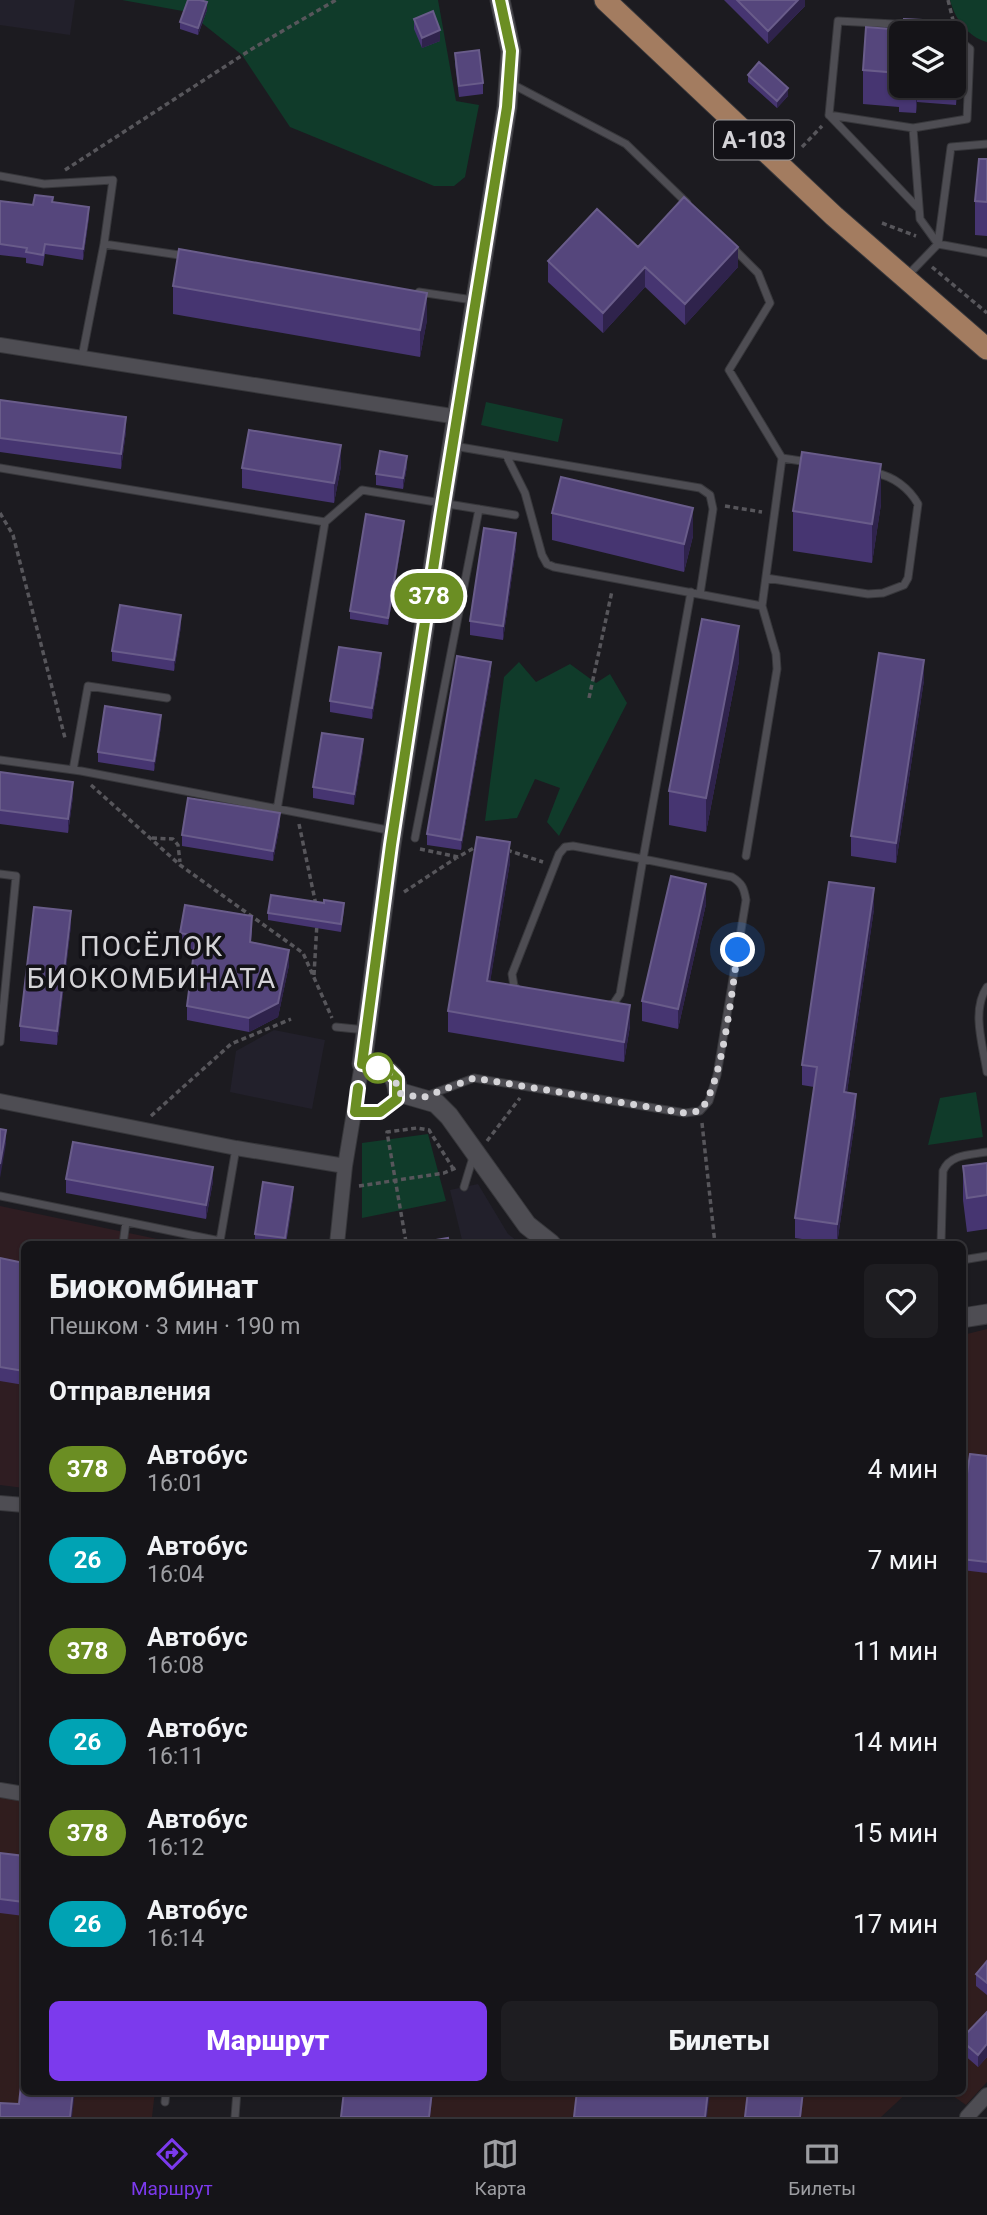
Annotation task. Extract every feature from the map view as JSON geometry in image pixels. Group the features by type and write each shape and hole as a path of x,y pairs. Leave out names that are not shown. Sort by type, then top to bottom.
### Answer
{"main road":[{"name":"А-103","path":"605,0 834,216 987,349"}],"street":[{"path":"337,1241 345,1166 393,838 443,503 478,300 509,82 511,51 500,0"},
{"path":"0,345 458,418"},
{"path":"355,1112 380,1112 397,1099 398,1093 397,1079 388,1070 362,1064"},
{"path":"398,1093 436,1103 449,1116 527,1225 547,1241"},
{"path":"0,1101 236,1148 345,1166"},
{"path":"966,1317 987,1314"},
{"path":"0,1503 21,1505"},
{"path":"0,1790 21,1794"},
{"path":"967,2117 987,2095"}],"lane":[{"path":"889,24 838,21 830,116 919,208"},
{"path":"830,116 913,128 967,119 970,49 966,46"},
{"path":"509,82 626,144 692,208"},
{"path":"913,128 920,219 937,244 987,253"},
{"path":"905,279 937,244 951,147 987,144"},
{"path":"0,176 44,184 113,180 104,244 82,358"},
{"path":"104,244 198,258"},
{"path":"730,245 758,273 770,303 729,370 782,458 762,606 776,654 777,669 746,856"},
{"path":"414,291 478,300"},
{"path":"453,446 700,488 710,495 713,509 700,594"},
{"path":"506,455 524,494 547,564 762,606"},
{"path":"782,458 821,465"},
{"path":"0,468 325,522"},
{"path":"766,578 868,594 883,593 904,585 908,578 918,504 891,477 860,471"},
{"path":"277,810 325,522 362,490 515,515"},
{"path":"415,838 479,509"},
{"path":"593,1005 605,1007 614,1003 620,994 691,592"},
{"path":"78,771 88,686 167,698"},
{"path":"0,760 78,771 296,813 393,838"},
{"path":"422,1098 474,1078 685,1113 700,1111 709,1101 717,1075 746,900 744,888 732,877 573,846 565,847 559,854 512,974 514,986 522,992"},
{"path":"0,874 16,876 0,1042"},
{"path":"987,987 982,993 979,1016 987,1072"},
{"path":"336,1027 366,1030"},
{"path":"0,1196 219,1241 236,1148"},
{"path":"941,1241 943,1171 946,1162 955,1157 987,1152"},
{"path":"464,1187 475,1154"},
{"path":"123,1241 126,1222"},
{"path":"966,1259 987,1256"},
{"path":"164,2102 165,2095"},
{"path":"235,2117 237,2095"}],"path":[{"path":"44,184 131,125 336,0"},
{"path":"948,0 952,21"},
{"path":"802,147 816,135"},
{"path":"882,223 937,244"},
{"path":"922,259 987,313"},
{"path":"738,508 766,513"},
{"path":"0,513 13,535 78,771 95,790 180,864 303,953 336,1027"},
{"path":"589,698 615,579"},
{"path":"296,813 317,912 314,977"},
{"path":"152,838 173,839 178,845 180,864"},
{"path":"393,838 457,857"},
{"path":"384,905 481,844"},
{"path":"503,849 554,867"},
{"path":"138,1127 231,1044 291,1019"},
{"path":"475,1154 500,1127 518,1099 533,1091 552,1091"},
{"path":"700,1111 715,1241"},
{"path":"344,1185 396,1182 454,1170 429,1130 417,1128 387,1132 396,1182 406,1241"}],"shaded area":[{"path":"0,0 75,0 70,35 0,25"},
{"path":"274,1030 325,1040 312,1109 230,1092 236,1051"},
{"path":"478,1184 508,1234 517,1241 462,1241 450,1190"},
{"path":"0,1206 167,1241 21,1241 21,1488 0,1485"},
{"path":"987,1329 987,2082 966,2105 952,2095 966,2095 966,1334"},
{"path":"0,1792 21,1796 21,2095 155,2095 152,2117 0,2117"},
{"path":"345,2095 905,2095 881,2117 343,2117"}],"green space":[{"path":"122,0 438,0 456,101 479,105 465,177 454,186 434,186 290,127 242,55 188,12"},
{"path":"950,0 987,0 987,42 974,36 966,29 966,21 960,21"},
{"path":"486,402 563,419 558,442 481,425"},
{"path":"519,662 536,682 570,664 596,683 610,674 627,703 559,836 547,822 560,788 535,779 517,818 485,821 504,677"},
{"path":"976,1092 983,1137 928,1145 940,1098"},
{"path":"428,1134 446,1201 362,1218 362,1143"}],"building":[{"path":"188,0 207,2 198,28 180,22"},
{"path":"737,0 798,0 768,31"},
{"path":"433,11 440,30 422,38 414,19"},
{"path":"866,27 889,29 889,72 863,70"},
{"path":"479,50 483,83 459,86 455,53"},
{"path":"759,62 788,88 777,101 748,75"},
{"path":"979,159 987,159 987,202 975,201"},
{"path":"35,195 53,197 52,202 89,207 83,249 45,244 43,255 26,252 27,248 0,244 0,201 33,205"},
{"path":"684,197 738,247 685,304 645,267 603,313 548,261 597,209 638,247"},
{"path":"179,249 427,293 420,330 173,286"},
{"path":"0,400 126,417 121,454 0,438"},
{"path":"249,430 341,445 334,483 242,468"},
{"path":"380,451 407,456 403,478 376,474"},
{"path":"802,452 881,464 872,524 793,511"},
{"path":"561,477 693,508 684,544 552,513"},
{"path":"366,514 404,521 388,618 350,611"},
{"path":"484,528 516,533 503,626 470,621"},
{"path":"120,605 181,615 174,660 112,651"},
{"path":"702,619 739,626 706,798 669,791"},
{"path":"339,647 381,653 372,708 330,701"},
{"path":"879,653 924,660 896,843 851,836"},
{"path":"457,656 491,662 461,840 427,834"},
{"path":"105,706 161,715 154,761 98,752"},
{"path":"322,733 363,739 354,794 313,787"},
{"path":"0,772 73,782 68,819 0,810"},
{"path":"188,798 280,813 273,851 182,835"},
{"path":"477,837 510,842 487,981 630,1005 624,1042 448,1011"},
{"path":"671,876 706,884 678,1009 642,1001"},
{"path":"829,882 874,888 844,1092 856,1094 837,1224 795,1218 817,1067 802,1065"},
{"path":"271,895 324,903 324,900 344,903 341,924 268,913"},
{"path":"185,905 252,916 250,942 289,950 278,1003 249,1018 187,1006 196,936 180,933"},
{"path":"34,907 71,911 57,1031 20,1026"},
{"path":"0,1129 6,1130 0,1164"},
{"path":"73,1142 213,1167 206,1205 66,1179"},
{"path":"987,1163 987,1195 967,1198 963,1166"},
{"path":"263,1182 293,1187 285,1238 255,1234"},
{"path":"0,1258 21,1262 21,1370 0,1367"},
{"path":"970,1454 987,1456 987,1562 966,1559 966,1480"},
{"path":"0,1853 21,1856 21,1902 0,1899"},
{"path":"987,1961 987,1983 976,1974"},
{"path":"987,2012 987,2044 978,2055 966,2044 966,2034"},
{"path":"21,2084 21,2095 73,2095 70,2117 0,2117 0,2103 19,2104"},
{"path":"344,2095 432,2095 429,2117 341,2117"},
{"path":"577,2095 708,2095 705,2117 574,2117"},
{"path":"748,2095 803,2095 800,2117 745,2117"}],"bus line":[{"name":"378","path":"358,1088 355,1112 380,1112 397,1099 397,1079 388,1070 362,1064 391,845 507,107 512,62 500,0"}],"district":[{"name":"ПОСЁЛОК БИОКОМБИНАТА","path":"152,962"}],"route":[{"path":"378,1068 388,1070 397,1079 398,1093 422,1098 474,1078 685,1113 700,1111 709,1101 717,1075 738,950"}]}
